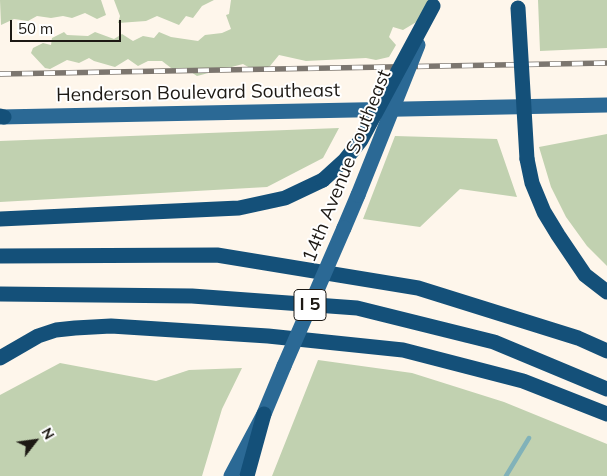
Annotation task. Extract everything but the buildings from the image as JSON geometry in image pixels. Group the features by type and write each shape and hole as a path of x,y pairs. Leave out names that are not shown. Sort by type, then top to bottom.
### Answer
{"highway":[{"path":"0,219 239,208 285,198 323,180 345,160 365,134 435,3"},
{"path":"518,4 526,160 532,183 544,212 585,275 607,292"},
{"name":"I 5","path":"0,256 217,255 418,288 578,338 607,351"},
{"name":"I 5","path":"0,294 192,296 357,308 494,342 607,389"},
{"path":"0,358 38,336 56,330 75,328 120,326 268,336 403,350 523,381 607,414"},
{"path":"246,476 264,414"}],"main road":[{"name":"14th Avenue Southeast","path":"230,476 264,414 358,195 435,3"},
{"name":"Henderson Boulevard Southeast","path":"1,117 607,106"}],"green space":[{"path":"0,0 101,0 106,15 97,19 85,13 72,18 37,16 28,21 14,19 1,25"},
{"path":"114,0 214,0 202,6 193,18 186,16 179,25 157,16 146,21 118,23 120,16"},
{"path":"231,0 428,0 427,8 418,21 403,30 393,27 389,37 396,45 389,57 376,60 366,58 306,61 279,55 270,66 257,72 243,64 197,76 188,70 175,71 162,61 148,61 138,66 128,59 115,67 89,58 79,63 67,60 50,69 45,68 31,53 33,48 43,43 51,45 52,38 64,32 67,35 88,36 95,32 114,39 122,34 133,41 143,36 154,38 159,32 171,37 198,41 205,35 222,33 231,29 226,15 229,14"},
{"path":"538,0 607,0 607,48 540,51"},
{"path":"339,128 323,158 267,187 0,202 0,141"},
{"path":"607,134 607,266 587,246 566,217 551,187 539,147"},
{"path":"395,136 497,139 517,197 460,189 420,227 363,219"},
{"path":"318,360 412,373 504,402 607,444 607,476 272,476"},
{"path":"60,363 156,381 189,370 242,368 222,409 202,476 0,476 0,395"}],"waterway":[{"path":"506,476 529,438"}],"railway":[{"path":"0,74 607,63"}]}
